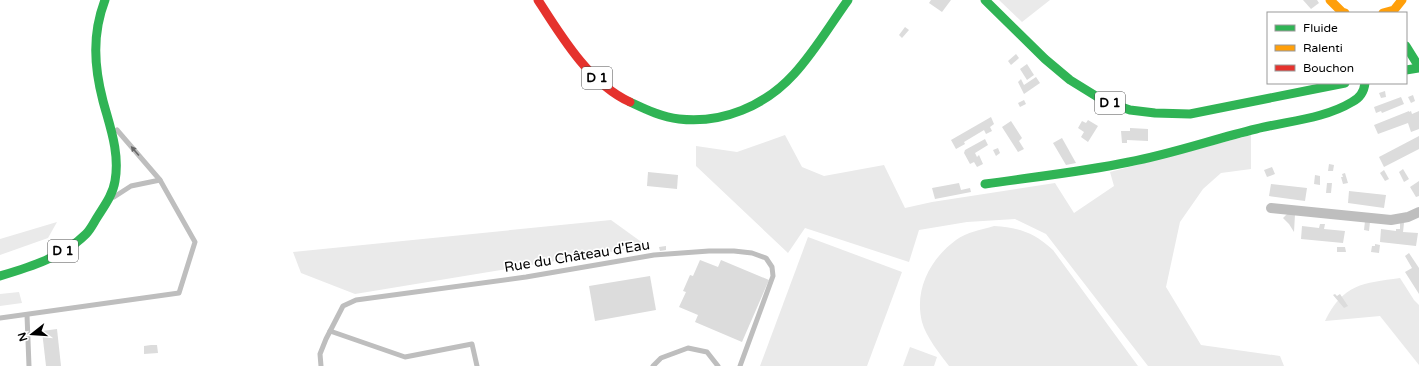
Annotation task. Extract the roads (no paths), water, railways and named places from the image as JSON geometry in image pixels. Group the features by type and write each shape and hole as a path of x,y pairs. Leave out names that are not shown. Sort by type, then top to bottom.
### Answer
{"main road":[{"name":"D 1","path":"0,276 37,264 56,255 78,241 88,233 108,201 114,182 117,155 99,82 95,48 98,19 105,0"},
{"name":"D 1","path":"538,0 562,38 582,63 609,89 639,107 663,116 684,120 702,120 723,116 740,110 771,94 795,73 848,0"},
{"name":"D 1","path":"985,0 1045,59 1070,80 1104,101 1130,110 1155,114 1190,114 1340,84"},
{"path":"1330,0 1342,12"},
{"path":"1394,12 1402,0"},
{"path":"1407,48 1419,67 1407,70"},
{"path":"985,184 1111,166 1171,153 1263,127 1333,111 1359,98 1364,92 1365,84"}],"street":[{"path":"1271,208 1391,220 1408,217 1419,212"}],"lane":[{"path":"0,318 179,293 194,242 160,180 110,122"},
{"path":"108,201 131,186 144,182 160,180"},
{"name":"Rue du Château d'Eau","path":"321,366 320,354 343,306 356,300 526,277 654,255 734,251 752,253 766,258 772,267 773,276 740,366"},
{"path":"27,314 29,366"},
{"path":"330,331 405,357 472,344 477,366"},
{"path":"653,366 661,358 688,348 707,352 718,366"}]}
